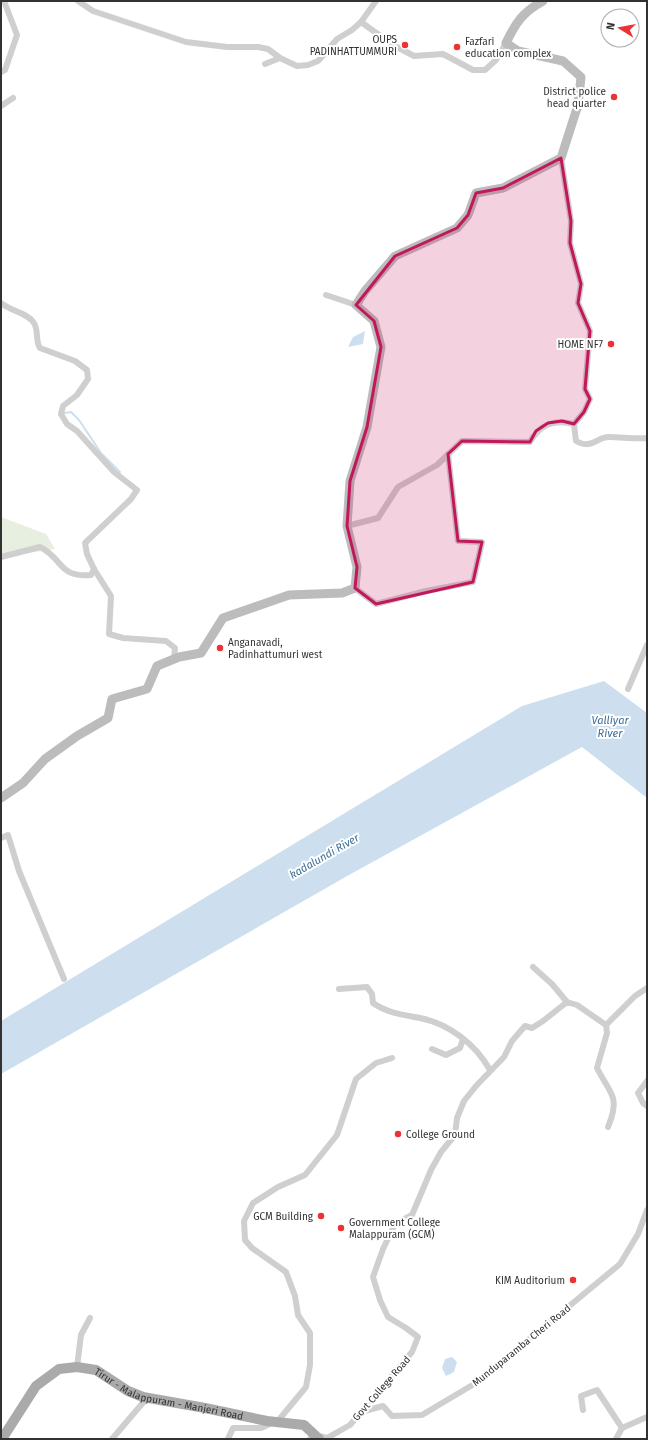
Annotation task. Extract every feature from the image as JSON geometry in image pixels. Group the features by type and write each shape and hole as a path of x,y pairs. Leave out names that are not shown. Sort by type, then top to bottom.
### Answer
{"main road":[{"path":"1,798 23,783 45,759 77,736 108,718 112,699 147,689 157,666 174,659 201,653 223,618 289,595 342,593 354,588 357,567 347,526 350,482 367,428 381,347 374,321 356,305 365,291 395,256 457,228 468,215 476,192 502,188 561,158 578,105 580,77 563,61 518,51 506,43 513,27 522,15 543,1"},
{"name":"Tirur - Malappuram - Manjeri Road","path":"2,1439 36,1386 59,1369 77,1367 96,1370 128,1391 146,1398 275,1422 304,1425 314,1438"}],"street":[{"path":"1,72 5,70 17,35 4,1"},
{"path":"78,1 93,11 186,42 227,47 258,47 268,49 280,58 297,66 313,63 318,60 337,39 352,30 361,22 376,1"},
{"path":"361,22 393,45 414,56 443,54 473,70 485,70 496,60 506,43"},
{"path":"265,64 280,58"},
{"path":"1,106 13,98"},
{"path":"561,158 571,221 570,244 581,284 578,303 590,331 585,389 590,399 584,412 574,424 576,441 582,444 594,444 607,437 647,438"},
{"path":"326,295 356,305"},
{"path":"1,303 12,310 28,316 34,323 37,330 38,345 40,348 75,361 87,370 88,379 86,384 63,406 61,414 63,419 77,431 114,472 137,490 132,499 85,543 87,554 94,569 110,596 109,634 123,638 166,641 175,648 174,659"},
{"path":"347,526 378,518 398,486 436,465 462,441 530,442 536,431 548,423 562,421 574,424"},
{"path":"354,588 376,604 426,591 473,582 482,542 458,541 448,454"},
{"path":"1,558 40,547 53,554 58,564 66,571 77,575 91,575 94,569"},
{"path":"628,689 647,645"},
{"path":"1,838 8,835 19,871 64,979"},
{"path":"533,968 552,984 567,1002 577,1005 606,1025 607,1033 597,1068 615,1103 615,1112 608,1127"},
{"path":"339,989 367,987 372,994 374,1004 381,1009 436,1023 452,1029 482,1055 490,1070 504,1057 512,1041 525,1026 532,1028 567,1002"},
{"path":"606,1025 618,1012 647,988"},
{"path":"432,1049 446,1055 460,1048 463,1039"},
{"path":"228,1439 233,1428 261,1428 275,1422 306,1387 310,1366 310,1333 298,1315 295,1296 286,1272 252,1248 245,1240 244,1222 253,1203 278,1186 305,1175 317,1162 337,1135 356,1079 376,1063 392,1058"},
{"name":"Govt College Road","path":"314,1438 327,1438 350,1425 412,1352 418,1337 388,1318 380,1300 373,1277 382,1249 395,1224 412,1215 431,1170 441,1152 455,1135 457,1118 464,1101 490,1070"},
{"path":"647,1081 638,1093 643,1103 647,1106"},
{"name":"Munduparamba Cheri Road","path":"361,1412 383,1406 392,1416 422,1415 474,1384 620,1264 638,1234 647,1210"},
{"path":"77,1367 81,1335 90,1318"},
{"path":"583,1410 581,1396 597,1390 622,1428"},
{"path":"112,1439 146,1398"},
{"path":"616,1439 622,1428 647,1417"}],"highlighted area":[{"path":"561,158 571,221 570,243 581,284 578,303 590,331 585,389 590,399 584,412 574,424 562,421 548,423 536,431 530,442 462,441 448,454 458,541 482,542 473,582 376,604 355,588 357,567 347,526 350,481 367,427 381,347 374,321 356,305 395,256 457,228 468,215 476,193 503,188"}],"shaded area":[{"path":"1,517 46,534 55,549 1,557"}],"water":[{"path":"365,331 363,344 348,347 353,337"},
{"name":"Valliyar River","path":"604,681 647,713 647,798 582,747 349,875 1,1074 1,1021 522,706"},
{"path":"452,1357 457,1362 454,1372 446,1376 442,1368 445,1359"}],"waterway":[{"path":"64,413 71,412 79,420 101,453 120,472"}],"place":[{"name":"OUPS PADINHATTUMMURI","path":"405,45"},
{"name":"Fazfari education complex","path":"457,47"},
{"name":"District police head quarter","path":"614,97"},
{"name":"HOME NF7","path":"611,344"},
{"name":"Anganavadi, Padinhattumuri west","path":"220,648"},
{"name":"College Ground","path":"398,1134"},
{"name":"GCM Building","path":"321,1216"},
{"name":"Government College Malappuram (GCM)","path":"341,1228"},
{"name":"KIM Auditorium","path":"573,1280"}],"water label":[{"name":"kadalundi River","path":"324,856"}]}
